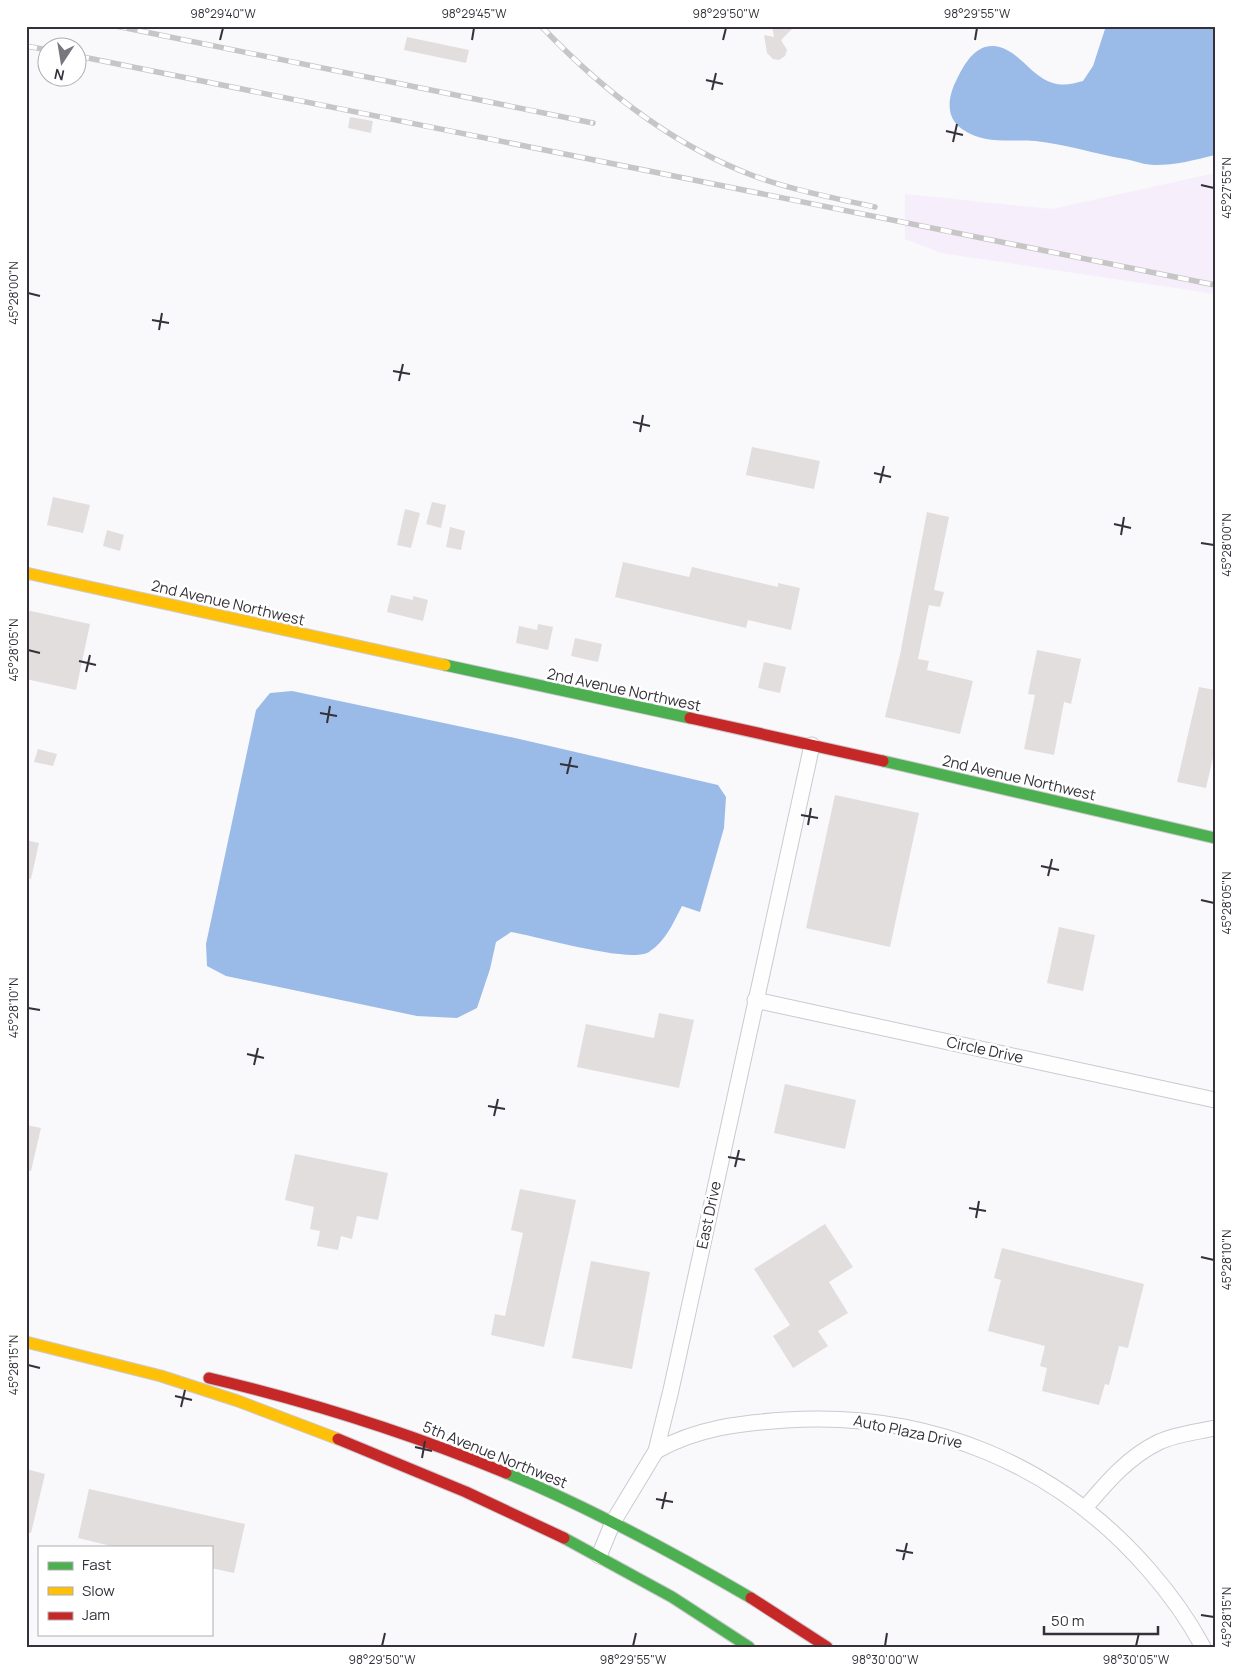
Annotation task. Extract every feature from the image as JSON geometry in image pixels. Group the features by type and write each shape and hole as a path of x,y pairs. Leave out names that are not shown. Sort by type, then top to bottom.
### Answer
{"main road":[{"name":"2nd Avenue Northwest","path":"26,573 812,746 1215,838"},
{"name":"5th Avenue Northwest","path":"26,1342 123,1365 243,1403 363,1448 503,1508 599,1556 674,1599 749,1647"},
{"name":"5th Avenue Northwest","path":"123,1365 177,1372 240,1385 364,1421 455,1453 538,1487 671,1552 789,1621 827,1647"}],"street":[{"name":"East Drive","path":"599,1556 613,1522 656,1452 672,1390 755,1000 812,746"},
{"name":"Circle Drive","path":"755,1000 1215,1100"},
{"name":"Auto Plaza Drive","path":"656,1452 675,1440 703,1431 744,1422 826,1418 868,1420 949,1437 988,1451 1025,1468 1084,1508 1129,1547 1170,1594 1193,1628 1203,1647"},
{"path":"1084,1508 1118,1470 1137,1455 1160,1441 1215,1428"}],"shaded area":[{"path":"1215,173 1215,294 941,253 905,239 905,194 1052,209"}],"water":[{"path":"1106,26 1215,26 1215,155 1178,163 1155,165 1047,142 997,140 979,137 962,129 953,119 950,100 953,87 967,61 980,49 995,46 1004,48 1044,79 1057,84 1072,84 1083,81 1093,66"},
{"path":"292,691 515,738 718,785 726,797 724,828 700,912 682,906 660,943 649,952 639,955 604,952 511,932 496,942 490,969 477,1008 457,1018 417,1016 226,976 207,966 206,944 256,710 270,693"}],"building":[{"path":"772,26 795,26 781,40 787,50 785,56 779,60 773,59 767,53 764,35 774,37"},
{"path":"407,37 469,50 466,63 404,50"},
{"path":"350,117 373,121 371,133 348,128"},
{"path":"752,447 820,461 814,489 746,475"},
{"path":"53,497 90,505 83,533 47,525"},
{"path":"432,502 446,505 441,528 426,524"},
{"path":"405,509 420,513 411,548 397,545"},
{"path":"927,512 949,517 934,590 944,592 940,607 929,605 918,659 929,661 927,670 973,681 960,734 885,717 900,655"},
{"path":"450,527 465,531 461,550 446,547"},
{"path":"107,530 124,535 120,551 103,546"},
{"path":"623,562 689,577 692,567 778,587 778,583 800,588 791,630 748,620 746,628 615,597"},
{"path":"391,595 413,600 413,596 428,600 423,621 387,612"},
{"path":"26,610 90,624 76,690 26,679"},
{"path":"538,624 553,627 548,650 516,643 519,626 537,630"},
{"path":"575,638 602,644 598,662 571,656"},
{"path":"1037,650 1081,659 1071,704 1064,702 1054,755 1024,749 1035,695 1028,694"},
{"path":"764,662 786,667 780,693 758,688"},
{"path":"1199,687 1215,690 1215,749 1206,788 1177,782"},
{"path":"38,749 57,754 53,766 34,762"},
{"path":"835,795 919,813 890,947 806,928"},
{"path":"26,840 39,843 31,879 26,878"},
{"path":"1059,927 1095,935 1083,991 1047,983"},
{"path":"659,1013 694,1020 679,1088 577,1067 586,1024 654,1038"},
{"path":"785,1084 856,1100 845,1149 774,1133"},
{"path":"26,1125 41,1128 31,1171 26,1170"},
{"path":"295,1154 388,1173 378,1220 357,1216 352,1239 341,1236 338,1250 317,1246 320,1231 310,1229 314,1207 285,1200"},
{"path":"520,1189 576,1200 544,1347 491,1335 495,1314 505,1316 523,1233 511,1230"},
{"path":"825,1224 853,1267 829,1282 848,1313 818,1331 828,1346 793,1368 773,1336 790,1325 754,1269"},
{"path":"1002,1248 1144,1284 1128,1348 1119,1346 1109,1385 1105,1384 1099,1405 1042,1391 1047,1368 1040,1366 1045,1346 988,1331 1001,1280 994,1278"},
{"path":"591,1261 650,1272 632,1369 572,1358"},
{"path":"26,1469 45,1474 31,1533 26,1533"},
{"path":"89,1489 245,1524 234,1573 212,1568 212,1546 111,1546 78,1538"}],"railway":[{"path":"116,26 593,123"},
{"path":"541,26 588,72 613,93 666,132 695,148 724,163 769,181 875,207"},
{"path":"26,46 38,48"},
{"path":"88,58 1215,285"}],"traffic: fast":[{"path":"445,665 690,718"},
{"path":"883,761 1215,838"},
{"path":"506,1473 631,1531 751,1598"},
{"path":"564,1538 672,1597 749,1647"}],"traffic: slow":[{"path":"26,573 445,665"},
{"path":"26,1342 161,1376 238,1401 338,1439"}],"traffic: jam":[{"path":"690,718 883,761"},
{"path":"209,1378 322,1408 470,1458 506,1473"},
{"path":"338,1439 466,1492 564,1538"},
{"path":"751,1598 827,1647"}]}
